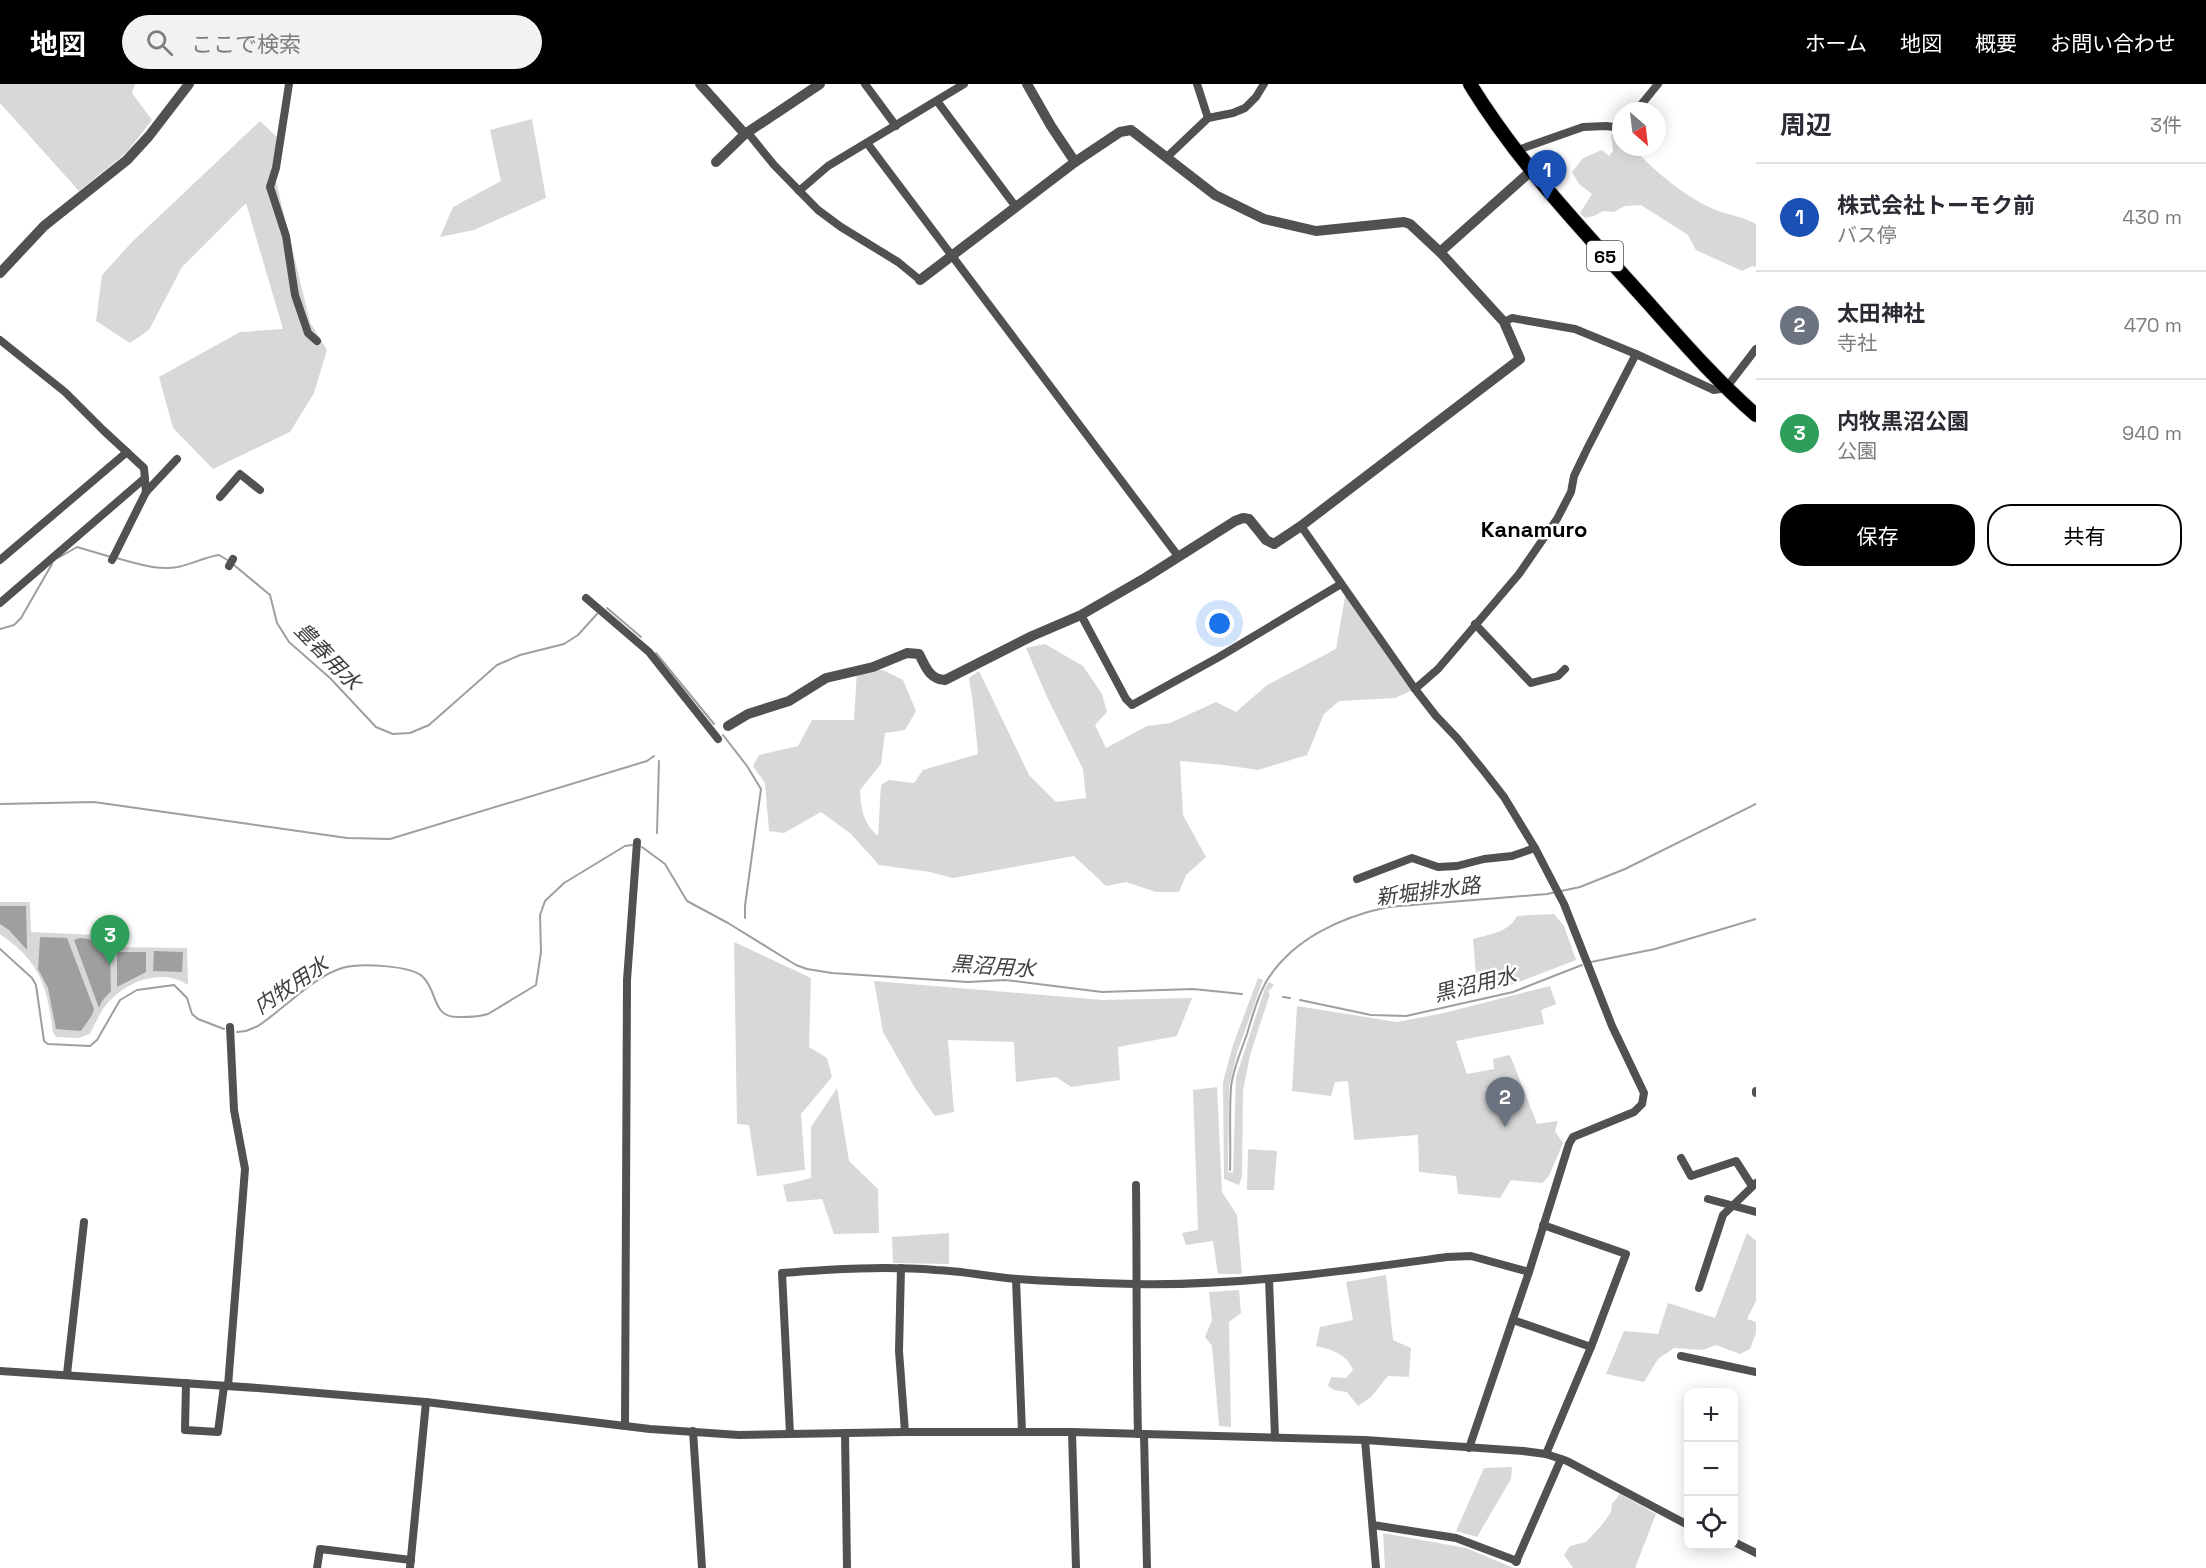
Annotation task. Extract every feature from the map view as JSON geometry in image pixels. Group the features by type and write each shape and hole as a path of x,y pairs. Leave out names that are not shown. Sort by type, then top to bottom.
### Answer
{"main road":[{"name":"65","path":"1470,84 1531,171 1726,388 1756,415"}],"street":[{"path":"0,273 44,226 127,160 149,136 189,84"},
{"path":"289,84 278,157 270,187 286,236 295,295 308,333 317,341"},
{"path":"586,598 648,652 716,736 748,714 789,701 826,678 873,667 907,653 919,654 930,675 937,680 945,680 1032,636 1081,615 1145,579 1235,520 1249,519 1266,540 1274,544 1301,526 1520,358 1504,322 1416,228 1404,222 1316,231 1264,219 1215,195 1131,130 1125,130 1076,162 920,280 898,262 841,227 799,191 700,84"},
{"path":"716,162 747,134 820,84"},
{"path":"865,84 896,126"},
{"path":"799,191 828,166 964,84"},
{"path":"1027,84 1051,126 1076,162"},
{"path":"1197,84 1208,118"},
{"path":"1167,157 1208,118 1245,108 1264,84"},
{"path":"1643,102 1658,84"},
{"path":"937,101 1016,207"},
{"path":"1515,151 1583,127 1612,127"},
{"path":"867,143 1178,556"},
{"path":"1440,252 1531,171"},
{"path":"1504,322 1512,318 1570,327 1714,390 1726,388 1756,350"},
{"path":"0,340 66,392 144,468 146,492"},
{"path":"1415,689 1438,669 1519,574 1557,519 1571,492 1574,476 1636,354"},
{"path":"0,560 127,452"},
{"path":"113,556 146,492 177,459"},
{"path":"220,497 240,474 260,490"},
{"path":"0,603 145,478"},
{"path":"1301,526 1415,689 1504,797 1564,904 1612,1026 1644,1093 1642,1104 1634,1112 1573,1137 1469,1448"},
{"path":"1081,615 1126,699 1132,705 1219,657 1341,584"},
{"path":"1475,624 1531,683 1558,676 1565,669"},
{"path":"625,1425 627,980 637,842"},
{"path":"1357,879 1412,858 1438,867 1456,866 1484,859 1505,857 1534,848"},
{"path":"186,1383 185,1430 218,1432 226,1386 245,1169 234,1110 230,1027"},
{"path":"1681,1158 1691,1176 1736,1161 1754,1184 1723,1215 1699,1288"},
{"path":"1136,1185 1135,1341 1147,1568"},
{"path":"1708,1199 1756,1212"},
{"path":"67,1374 84,1222"},
{"path":"1543,1225 1626,1254 1591,1347 1546,1454"},
{"path":"790,1434 783,1274 858,1268 902,1268 1016,1279 1137,1284 1227,1282 1296,1278 1471,1256 1529,1272"},
{"path":"902,1268 899,1351 904,1432"},
{"path":"1016,1279 1022,1432"},
{"path":"1269,1279 1275,1437"},
{"path":"1513,1320 1591,1347"},
{"path":"1681,1356 1756,1372"},
{"path":"0,1371 67,1374 426,1402 625,1425 738,1435 1072,1432 1365,1440 1546,1454 1561,1459 1684,1522"},
{"path":"317,1568 320,1549 411,1564 426,1402"},
{"path":"693,1431 702,1568"},
{"path":"1072,1432 1076,1568"},
{"path":"845,1433 848,1568"},
{"path":"1365,1440 1376,1568"},
{"path":"1373,1525 1456,1538 1517,1561 1561,1459"},
{"path":"1738,1544 1756,1553"}],"shaded area":[{"path":"0,84 135,84 132,93 152,120 127,152 79,191 0,103"},
{"path":"532,119 546,198 474,230 440,237 453,207 501,181 490,130"},
{"path":"260,121 277,137 274,173 310,322 327,350 314,393 290,432 213,469 173,428 159,377 240,332 283,329 246,203 182,267 149,330 130,343 96,321 102,275 132,242"},
{"path":"1602,150 1609,156 1612,152 1612,156 1641,156 1660,174 1694,199 1716,210 1756,224 1756,267 1752,266 1742,271 1696,250 1688,235 1641,205 1625,206 1614,212 1603,211 1585,218 1580,213 1592,194 1579,184 1572,172 1583,158"},
{"path":"1346,591 1415,689 1395,698 1339,701 1324,714 1307,755 1258,770 1180,761 1183,815 1206,857 1186,875 1179,892 1156,892 1126,882 1106,886 1074,856 953,878 930,872 879,865 851,834 821,812 784,833 769,831 765,783 753,766 759,755 798,746 812,720 854,720 857,670 883,670 903,680 916,711 905,730 885,733 881,764 860,790 864,815 869,826 878,836 881,785 889,780 914,783 923,770 978,754 969,678 979,671 1029,775 1056,802 1086,798 1083,769 1047,697 1026,648 1045,644 1083,666 1102,694 1107,712 1095,725 1106,748 1147,726 1170,723 1216,702 1236,712 1267,685 1336,649"},
{"path":"0,902 30,902 31,932 95,935 112,947 187,948 188,985 165,977 142,980 130,985 111,1000 103,1009 90,1034 79,1038 56,1037 53,1032 48,1001 39,976 33,965 14,944 0,934"},
{"path":"0,906 26,906 27,950 9,930 0,924"},
{"path":"1554,914 1564,926 1576,960 1503,988 1489,990 1476,975 1473,939 1504,929 1517,916"},
{"path":"40,937 67,938 94,1009 81,1031 56,1029 48,988 38,969"},
{"path":"80,938 97,942 110,952 111,991 99,1008 74,940"},
{"path":"734,942 811,978 809,1047 827,1058 832,1077 801,1114 805,1170 757,1176 749,1125 737,1124"},
{"path":"154,951 183,952 182,972 153,971"},
{"path":"117,952 146,952 146,972 117,987"},
{"path":"1258,978 1263,980 1237,1053 1229,1087 1228,1172 1233,1173 1236,1077 1265,988 1269,982 1274,985 1268,992 1270,994 1250,1055 1243,1091 1242,1176 1239,1185 1224,1179 1223,1082 1233,1045"},
{"path":"874,981 1103,1000 1192,998 1177,1036 1118,1047 1120,1080 1071,1087 1056,1077 1016,1082 1014,1042 948,1040 954,1112 935,1116 915,1088 883,1032"},
{"path":"1550,986 1556,1004 1541,1010 1544,1024 1456,1041 1467,1074 1494,1069 1493,1059 1510,1055 1537,1124 1558,1121 1555,1131 1563,1143 1549,1176 1542,1183 1511,1180 1500,1198 1458,1194 1456,1176 1419,1172 1418,1135 1354,1140 1348,1081 1335,1082 1331,1096 1292,1091 1297,1006 1397,1022 1444,1013"},
{"path":"1217,1087 1222,1192 1237,1215 1242,1274 1218,1274 1213,1241 1186,1245 1182,1233 1198,1230 1193,1090"},
{"path":"837,1088 849,1161 878,1189 879,1233 834,1234 822,1199 787,1202 783,1185 811,1178 811,1127"},
{"path":"1248,1149 1277,1151 1274,1190 1247,1190"},
{"path":"949,1233 949,1264 893,1263 892,1237"},
{"path":"1747,1233 1756,1241 1756,1301 1747,1319 1756,1322 1756,1333 1750,1349 1740,1354 1716,1345 1703,1350 1674,1348 1658,1359 1644,1382 1606,1374 1624,1331 1658,1334 1668,1303 1715,1318"},
{"path":"1386,1275 1393,1340 1411,1348 1409,1377 1388,1376 1371,1397 1358,1406 1347,1392 1334,1390 1328,1386 1331,1377 1346,1378 1353,1370 1343,1356 1316,1346 1320,1327 1353,1320 1346,1282"},
{"path":"1239,1290 1241,1313 1229,1322 1231,1427 1219,1426 1212,1346 1205,1337 1212,1320 1209,1292"},
{"path":"1512,1467 1511,1479 1477,1537 1456,1531 1484,1468"},
{"path":"1620,1494 1656,1514 1635,1568 1573,1568 1564,1555 1570,1546 1586,1542 1602,1525 1611,1512 1612,1504"},
{"path":"1383,1533 1466,1548 1514,1568 1385,1568"}],"waterway":[{"name":"豊春用水","path":"58,558 77,547 111,557"},
{"name":"豊春用水","path":"116,558 162,568 178,567 219,555 229,561"},
{"name":"豊春用水","path":"0,629 14,625 21,618 52,564"},
{"name":"豊春用水","path":"234,565 270,595 277,623 289,642 330,678 376,727 393,734 410,733 429,725 497,665 520,655 564,644 578,635 597,614"},
{"name":"豊春用水","path":"607,608 641,637"},
{"name":"豊春用水","path":"656,653 714,724"},
{"name":"豊春用水","path":"723,735 761,789 745,918"},
{"path":"0,804 94,802 347,838 390,839 647,761 654,756"},
{"path":"657,833 659,761"},
{"name":"新堀排水路","path":"1230,1170 1231,1087 1237,1060 1257,1001 1266,982 1289,954 1304,942 1336,924 1388,907 1547,894 1580,887 1625,869 1756,804"},
{"name":"内牧用水","path":"237,1032 258,1026 320,978 350,966 384,966 417,973 428,983 437,1004 445,1014 451,1017 474,1017 488,1014 536,985 541,952 540,915 545,901 564,883 625,846 632,845"},
{"name":"黒沼用水","path":"642,847 665,864 687,901 796,965 807,969 832,973 968,982 1005,980 1102,992 1193,989 1242,994"},
{"name":"黒沼用水","path":"1591,962 1655,949 1756,919"},
{"name":"内牧用水","path":"0,949 32,978 36,985 44,1041 48,1044 90,1046 97,1040 120,1000 137,990 174,985 187,998 192,1014 198,1019 224,1029"},
{"name":"黒沼用水","path":"1300,1000 1371,1015 1406,1016 1513,992 1582,965"},
{"name":"黒沼用水","path":"1283,997 1290,998"}],"place":[{"name":"株式会社トーモク前","path":"1547,200"},
{"name":"内牧黒沼公園","path":"110,965"},
{"name":"太田神社","path":"1505,1127"}],"district":[{"name":"Kanamuro","path":"1534,529"}]}
